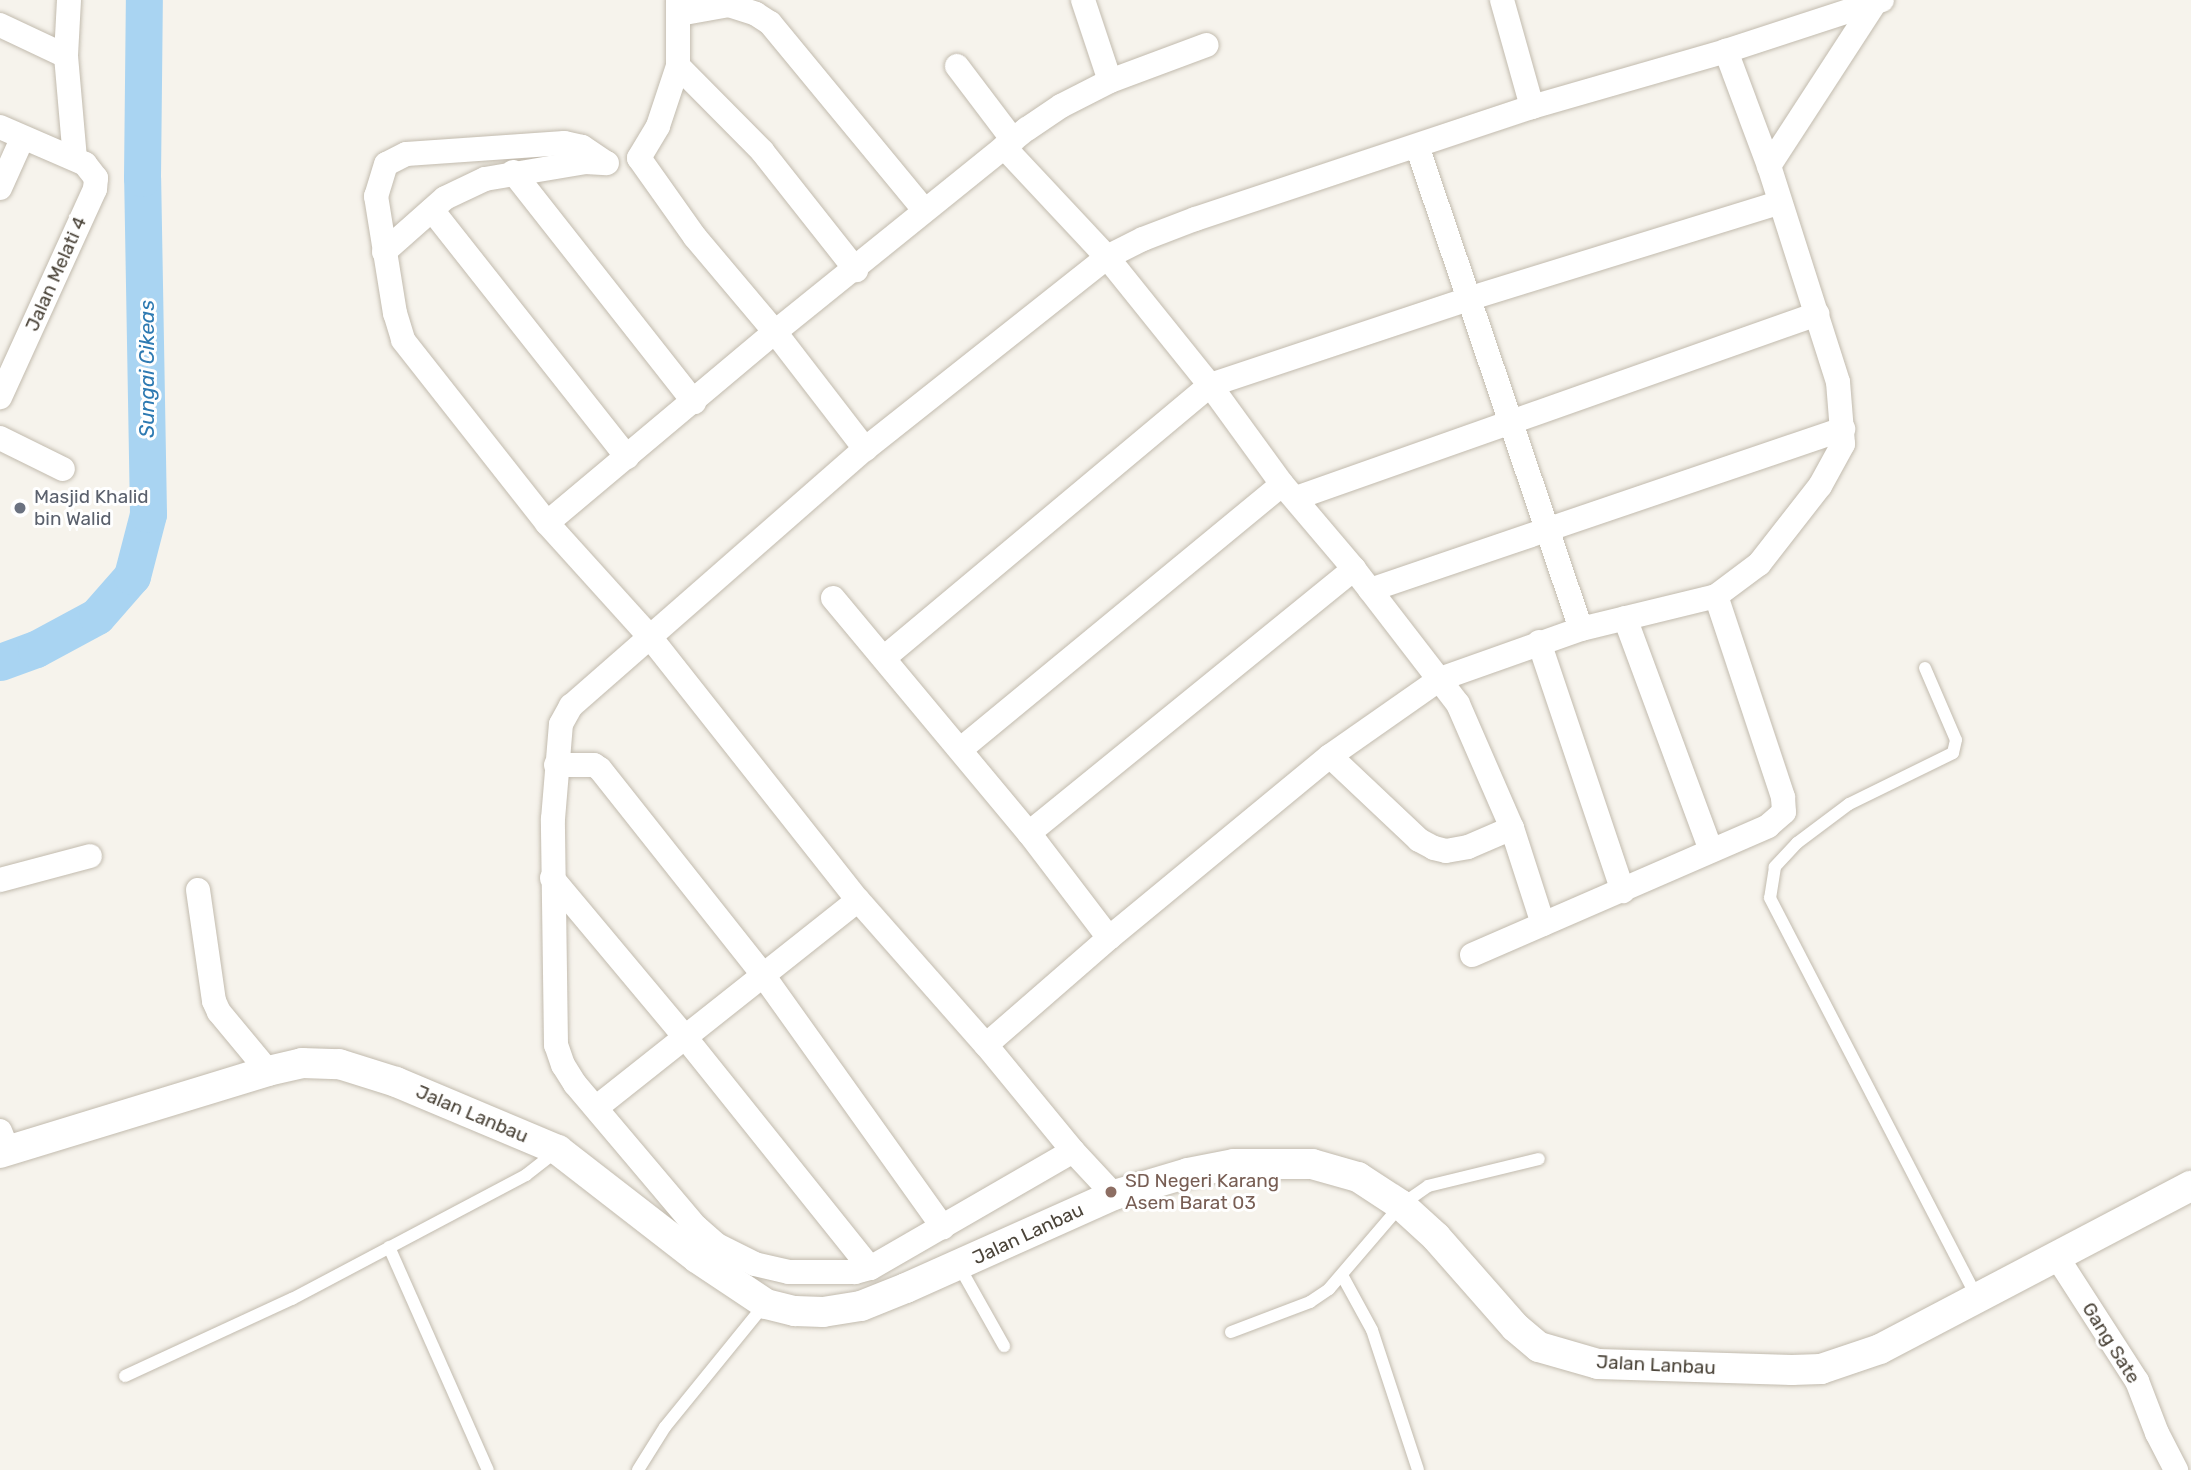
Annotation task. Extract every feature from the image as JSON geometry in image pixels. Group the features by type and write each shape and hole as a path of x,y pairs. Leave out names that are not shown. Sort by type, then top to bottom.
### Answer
{"street":[{"path":"0,188 11,133 75,158 65,56 69,0"},
{"path":"1083,0 1110,81"},
{"path":"1502,0 1532,107"},
{"path":"1073,1151 870,1268 855,1272 789,1272 736,1256 696,1227 575,1084 563,1065 556,1045 552,878 556,765 561,724 571,706 865,449 1107,257 1172,227 1532,107 1726,51 1879,1"},
{"path":"1769,166 1879,1"},
{"path":"639,158 658,126 678,66 678,7 729,5 756,14 770,23 924,210"},
{"path":"0,25 65,56"},
{"path":"547,523 775,332 856,270 924,210 1060,106 1110,81 1207,45"},
{"path":"986,1045 1110,937 1330,756 1440,679 1581,629 1716,596 1759,565 1814,493 1843,444 1838,382 1769,166 1726,51"},
{"path":"678,66 762,151 856,270"},
{"path":"957,66 1008,144 1107,257 1210,385 1289,491 1354,569 1458,704 1475,737 1512,828 1543,924"},
{"path":"606,163 582,148 564,144 396,157 386,164 379,178 376,197 384,252 403,340 547,523 650,637 858,900 986,1045 1073,1151 1114,1195"},
{"path":"1417,146 1581,629"},
{"name":"Jalan Melati 4","path":"0,397 94,189 93,171 75,158"},
{"path":"384,252 432,210 463,188 513,172 639,158"},
{"path":"639,158 695,237 775,332 865,449"},
{"path":"513,172 694,402"},
{"path":"885,657 1210,385 1468,299 1779,203"},
{"path":"432,210 627,457"},
{"path":"961,749 1289,491 1512,423 1817,314"},
{"path":"1370,590 1546,527 1843,429"},
{"path":"0,438 63,469"},
{"path":"1029,833 1354,569"},
{"path":"1472,955 1768,826 1784,812 1785,805 1716,596"},
{"path":"833,598 961,749 1110,937"},
{"path":"1625,618 1711,851"},
{"path":"1539,642 1623,891"},
{"path":"1330,756 1419,840 1434,848 1446,851 1468,847 1512,828"},
{"path":"556,765 594,765 600,769 764,975 943,1227"},
{"path":"0,880 90,856"},
{"path":"552,878 685,1037 870,1268"},
{"path":"198,890 214,1000 219,1012 268,1071"},
{"path":"597,1107 858,900"},
{"name":"Jalan Lanbau","path":"3,1145 268,1071 319,1061 364,1070 558,1150 697,1258 766,1304 795,1311 823,1312 861,1306 959,1266 1114,1195 1188,1173 1234,1164 1312,1164 1358,1177 1401,1205 1436,1237 1515,1327 1531,1340 1559,1354 1598,1364 1821,1369 1880,1349 2191,1185"},
{"name":"Gang Sate","path":"2057,1257 2137,1381 2157,1433 2176,1470"}],"lane":[{"path":"1925,668 1956,740 1953,754 1849,804 1797,843 1775,867 1770,898 1978,1299"},
{"path":"125,1376 292,1299 526,1175 558,1150"},
{"path":"1231,1332 1310,1302 1343,1276 1401,1205 1427,1186 1539,1158"},
{"path":"388,1247 488,1470"},
{"path":"959,1266 1004,1346"},
{"path":"1343,1276 1372,1330 1418,1470"},
{"path":"638,1470 665,1427 766,1304"}],"waterway":[{"name":"Sungai Cikeas","path":"0,662 36,649 97,616 132,576 148,514 142,178 144,0"}],"place":[{"name":"Masjid Khalid bin Walid","path":"20,508"},
{"name":"SD Negeri Karang Asem Barat 03","path":"1111,1192"}]}
